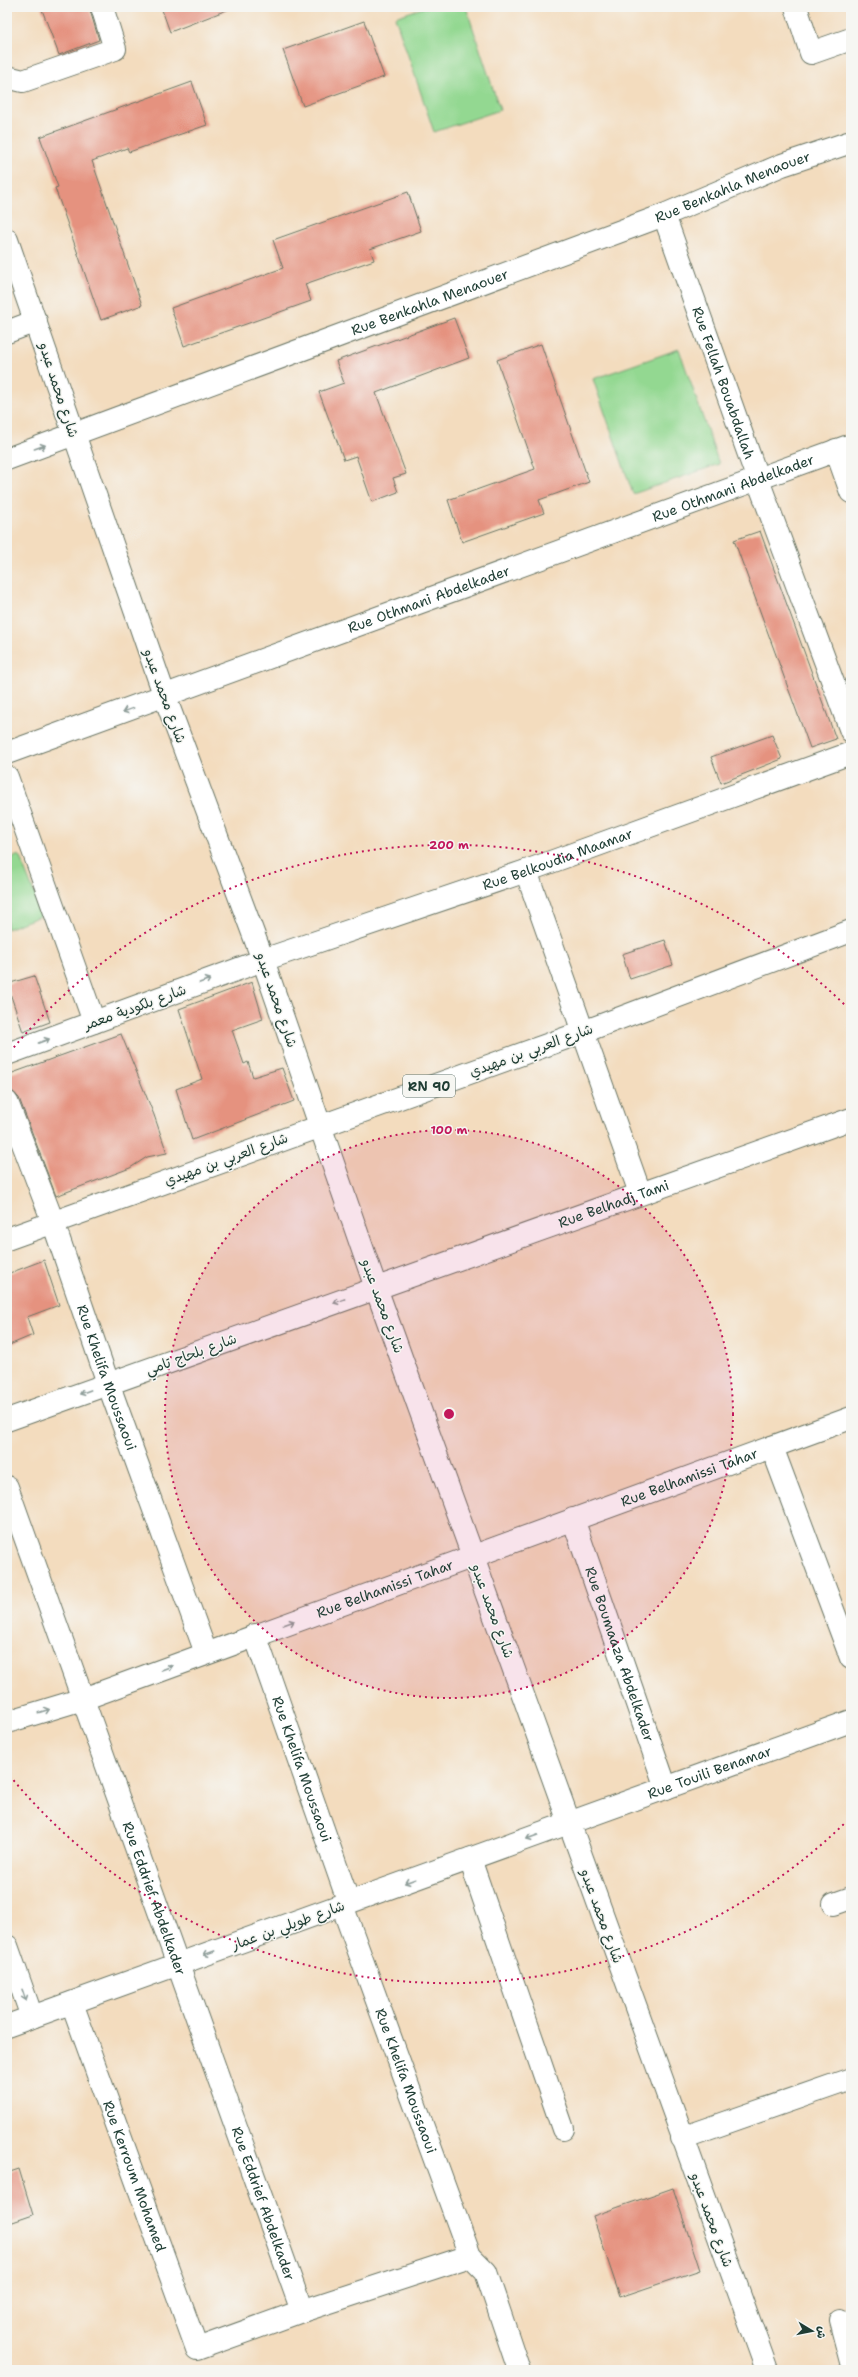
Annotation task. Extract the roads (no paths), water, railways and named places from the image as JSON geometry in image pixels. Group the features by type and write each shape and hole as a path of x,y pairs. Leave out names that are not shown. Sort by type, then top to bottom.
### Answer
{"street":[{"path":"7,77 23,81 115,49 102,7"},
{"path":"796,7 811,52 851,39"},
{"name":"Rue Benkahla Menaouer","path":"7,459 664,215 782,165 851,142"},
{"name":"Rue Fellah Bouabdallah","path":"664,215 758,480 851,730"},
{"name":"شارع محمد عبدو","path":"7,240 36,321 73,435 165,696 263,960 376,1288 474,1555 569,1824 767,2370"},
{"path":"7,332 36,321"},
{"path":"844,447 851,492"},
{"name":"Rue Othmani Abdelkader","path":"7,753 758,480 844,447"},
{"name":"Rue Belkoudia Maamar","path":"263,960 526,871 851,754"},
{"path":"7,777 94,1022"},
{"path":"526,871 640,1193"},
{"name":"شارع العربي بن مهيدي","path":"7,1239 320,1124 583,1032 851,931"},
{"name":"شارع بلكودية معمر","path":"7,1054 263,960"},
{"name":"Rue Khelifa Moussaoui","path":"7,1102 53,1222 108,1383 206,1653"},
{"name":"Rue Belhadj Tami","path":"376,1288 851,1119"},
{"name":"شارع بلحاج تامي","path":"7,1420 376,1288"},
{"name":"Rue Belhamissi Tahar","path":"7,1722 83,1698 851,1418"},
{"path":"772,1447 851,1658"},
{"name":"Rue Eddrief Abdelkader","path":"7,1487 302,2311"},
{"name":"Rue Boumaaza Abdelkader","path":"574,1519 666,1788"},
{"name":"Rue Khelifa Moussaoui","path":"255,1635 346,1904 470,2256"},
{"name":"Rue Touili Benamar","path":"569,1824 851,1721"},
{"name":"شارع طويلي بن عمار","path":"7,2026 569,1824"},
{"path":"470,1859 563,2128"},
{"path":"7,1946 32,2017"},
{"name":"Rue Kerroum Mohamed","path":"72,2003 197,2349 302,2311"},
{"path":"682,2138 851,2079"},
{"path":"302,2311 470,2256 486,2272 520,2370"},
{"path":"840,2320 851,2362"}]}
